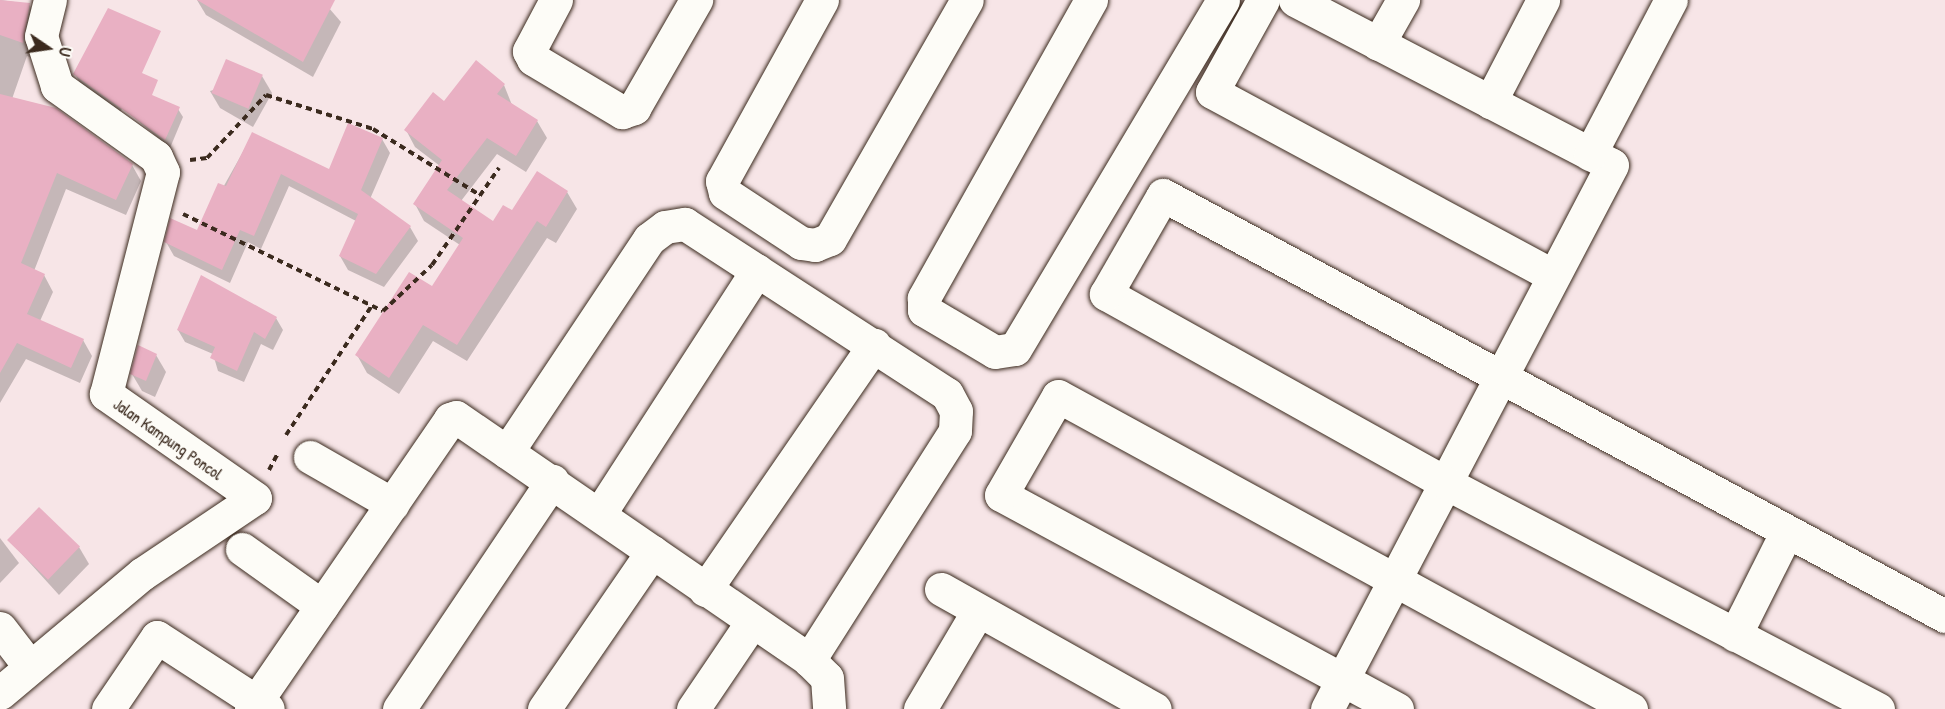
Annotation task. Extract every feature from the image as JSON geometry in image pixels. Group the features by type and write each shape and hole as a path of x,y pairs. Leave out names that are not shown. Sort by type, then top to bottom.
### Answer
{"street":[{"path":"50,0 41,36 57,86 156,158"},
{"path":"556,0 529,51 533,59 622,112 634,108 696,0"},
{"path":"822,0 722,181 725,193 801,243 816,245 830,239 967,0"},
{"path":"1092,0 924,298 924,310 995,351 1015,349 1223,0"},
{"path":"1263,0 1212,92 1552,275"},
{"path":"1295,0 1612,165 1496,378 1327,709"},
{"path":"1378,44 1403,0"},
{"path":"1490,102 1544,0"},
{"path":"1590,154 1671,0"},
{"name":"Jalan Kampung Poncol","path":"156,158 163,172 158,202 104,385 106,394 255,498"},
{"path":"1878,709 1444,482 1106,294 1162,195 1496,378 1945,616"},
{"path":"507,452 649,239 665,227 685,224 947,394 956,411 955,431 809,660"},
{"path":"600,513 758,270"},
{"path":"705,590 874,345"},
{"path":"1397,709 1001,495 1058,396 1631,709"},
{"path":"108,709 157,637 259,706 322,606 450,419 464,421 600,513 705,590 809,660 827,678 829,709"},
{"path":"291,449 392,504"},
{"path":"399,709 552,481"},
{"path":"0,693 142,574 255,498"},
{"path":"1735,635 1786,533"},
{"path":"242,549 322,606"},
{"path":"544,709 652,552"},
{"path":"941,589 1155,709"},
{"path":"920,709 978,611"},
{"path":"693,709 752,622"},
{"path":"0,628 30,667"}],"path":[{"path":"156,158 207,158 266,95 373,129 480,195"},
{"path":"158,202 371,307 389,309 432,265 499,168"},
{"path":"255,498 291,449 371,307"}],"building":[{"path":"0,0 30,3 23,43 0,35"},
{"path":"197,0 335,0 303,62"},
{"path":"108,8 161,31 142,73 158,80 152,95 180,107 165,140 73,74"},
{"path":"226,59 263,75 248,109 212,93"},
{"path":"476,60 505,84 497,94 538,120 516,156 487,138 447,190 493,221 503,205 512,210 537,171 568,191 546,227 537,221 457,345 423,325 389,378 355,355 409,272 432,286 463,238 413,204 442,160 404,130 433,92 444,101"},
{"path":"0,94 56,108 133,164 116,200 57,173 21,263 45,274 27,314 84,339 71,368 17,343 0,373"},
{"path":"348,123 383,138 361,190 411,226 376,274 339,256 358,214 281,174 254,236 240,230 222,270 164,242 170,218 197,230 218,183 226,186 252,132 329,169"},
{"path":"201,275 277,317 265,339 254,332 237,371 210,358 215,347 177,330"},
{"path":"138,345 157,354 146,381 130,374"},
{"path":"39,507 80,547 48,580 7,540"}]}
